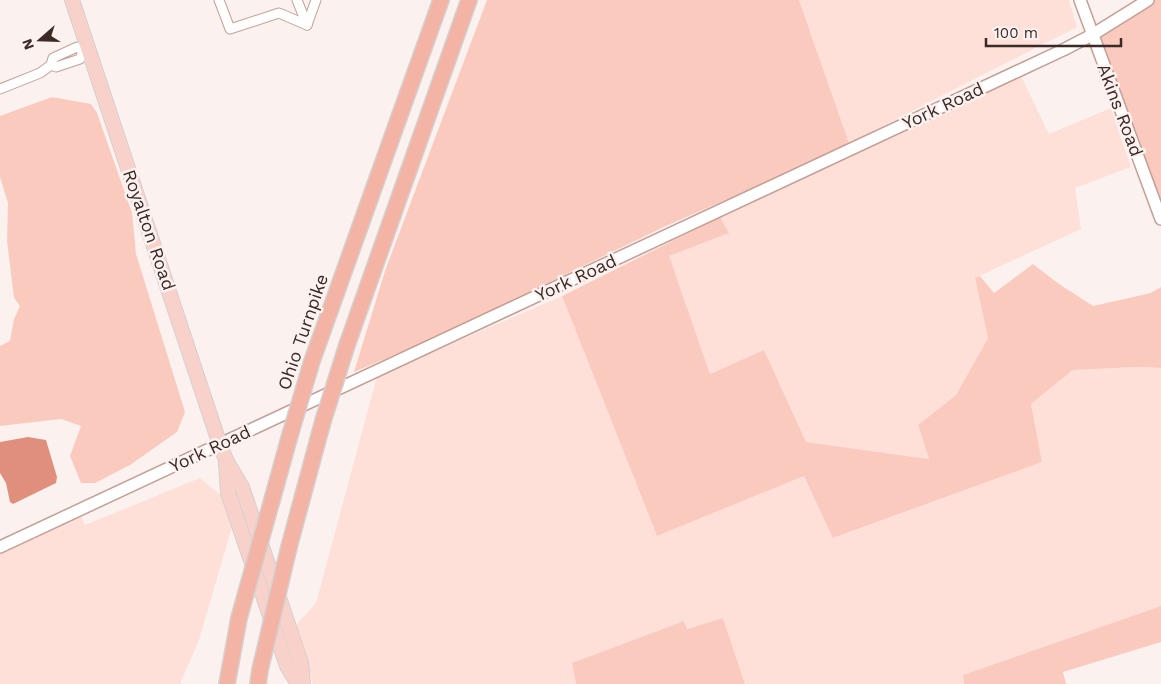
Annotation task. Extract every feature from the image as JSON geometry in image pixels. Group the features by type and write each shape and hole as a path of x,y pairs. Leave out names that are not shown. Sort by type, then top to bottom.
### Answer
{"highway":[{"name":"Ohio Turnpike","path":"227,684 239,618 312,361 441,0"},
{"path":"259,677 290,547 347,345 469,0"}],"main road":[{"name":"Royalton Road","path":"72,0 86,50 220,445 226,460 242,487 301,663 303,684"},
{"name":"Royalton Road","path":"226,460 228,493 287,666 298,684"}],"street":[{"path":"219,0 230,29 279,13 307,25"},
{"path":"297,0 307,25"},
{"path":"307,25 316,0"},
{"name":"Akins Road","path":"1080,0 1161,219"},
{"name":"York Road","path":"0,547 1092,35 1148,0"},
{"path":"0,88 40,73 51,65 56,67 80,59 86,50"}],"shaded area":[{"path":"487,0 799,0 849,143 668,225 434,338 354,372 385,271"},
{"path":"799,0 1069,0 1077,27 849,143"},
{"path":"1148,0 1161,0 1161,226 1091,36"},
{"path":"1021,76 1049,134 1111,108 1131,167 1075,188 1081,229 975,278 988,338 956,395 918,425 929,459 806,442 764,350 710,374 668,256 729,233 720,217"},
{"path":"52,97 91,104 97,113 132,213 136,254 185,412 177,432 130,465 95,483 81,483 70,456 81,426 61,419 0,426 0,346 10,341 14,319 20,306 14,298 7,241 8,203 0,177 0,116"},
{"path":"720,217 729,233 669,256 710,374 764,350 806,442 929,459 918,425 956,395 988,338 975,278 980,276 994,293 1033,264 1093,306 1151,293 1161,287 1161,368 1138,367 1073,370 1031,404 1042,462 833,538 804,476 657,536 562,296"},
{"path":"562,296 657,536 804,476 834,538 1042,462 1031,404 1073,370 1138,367 1161,368 1161,606 963,675 964,684 745,684 723,618 687,629 684,621 572,663 576,684 313,684 294,627 316,603 377,376"},
{"path":"28,437 46,440 57,477 56,483 13,504 10,502 6,483 0,473 0,442"},
{"path":"200,478 222,496 232,527 199,640 180,684 0,684 0,553 81,516 85,525"},
{"path":"1161,606 1161,642 1063,672 1066,684 964,684 963,675"},
{"path":"723,618 745,684 576,684 572,663 684,621 687,629"}]}
